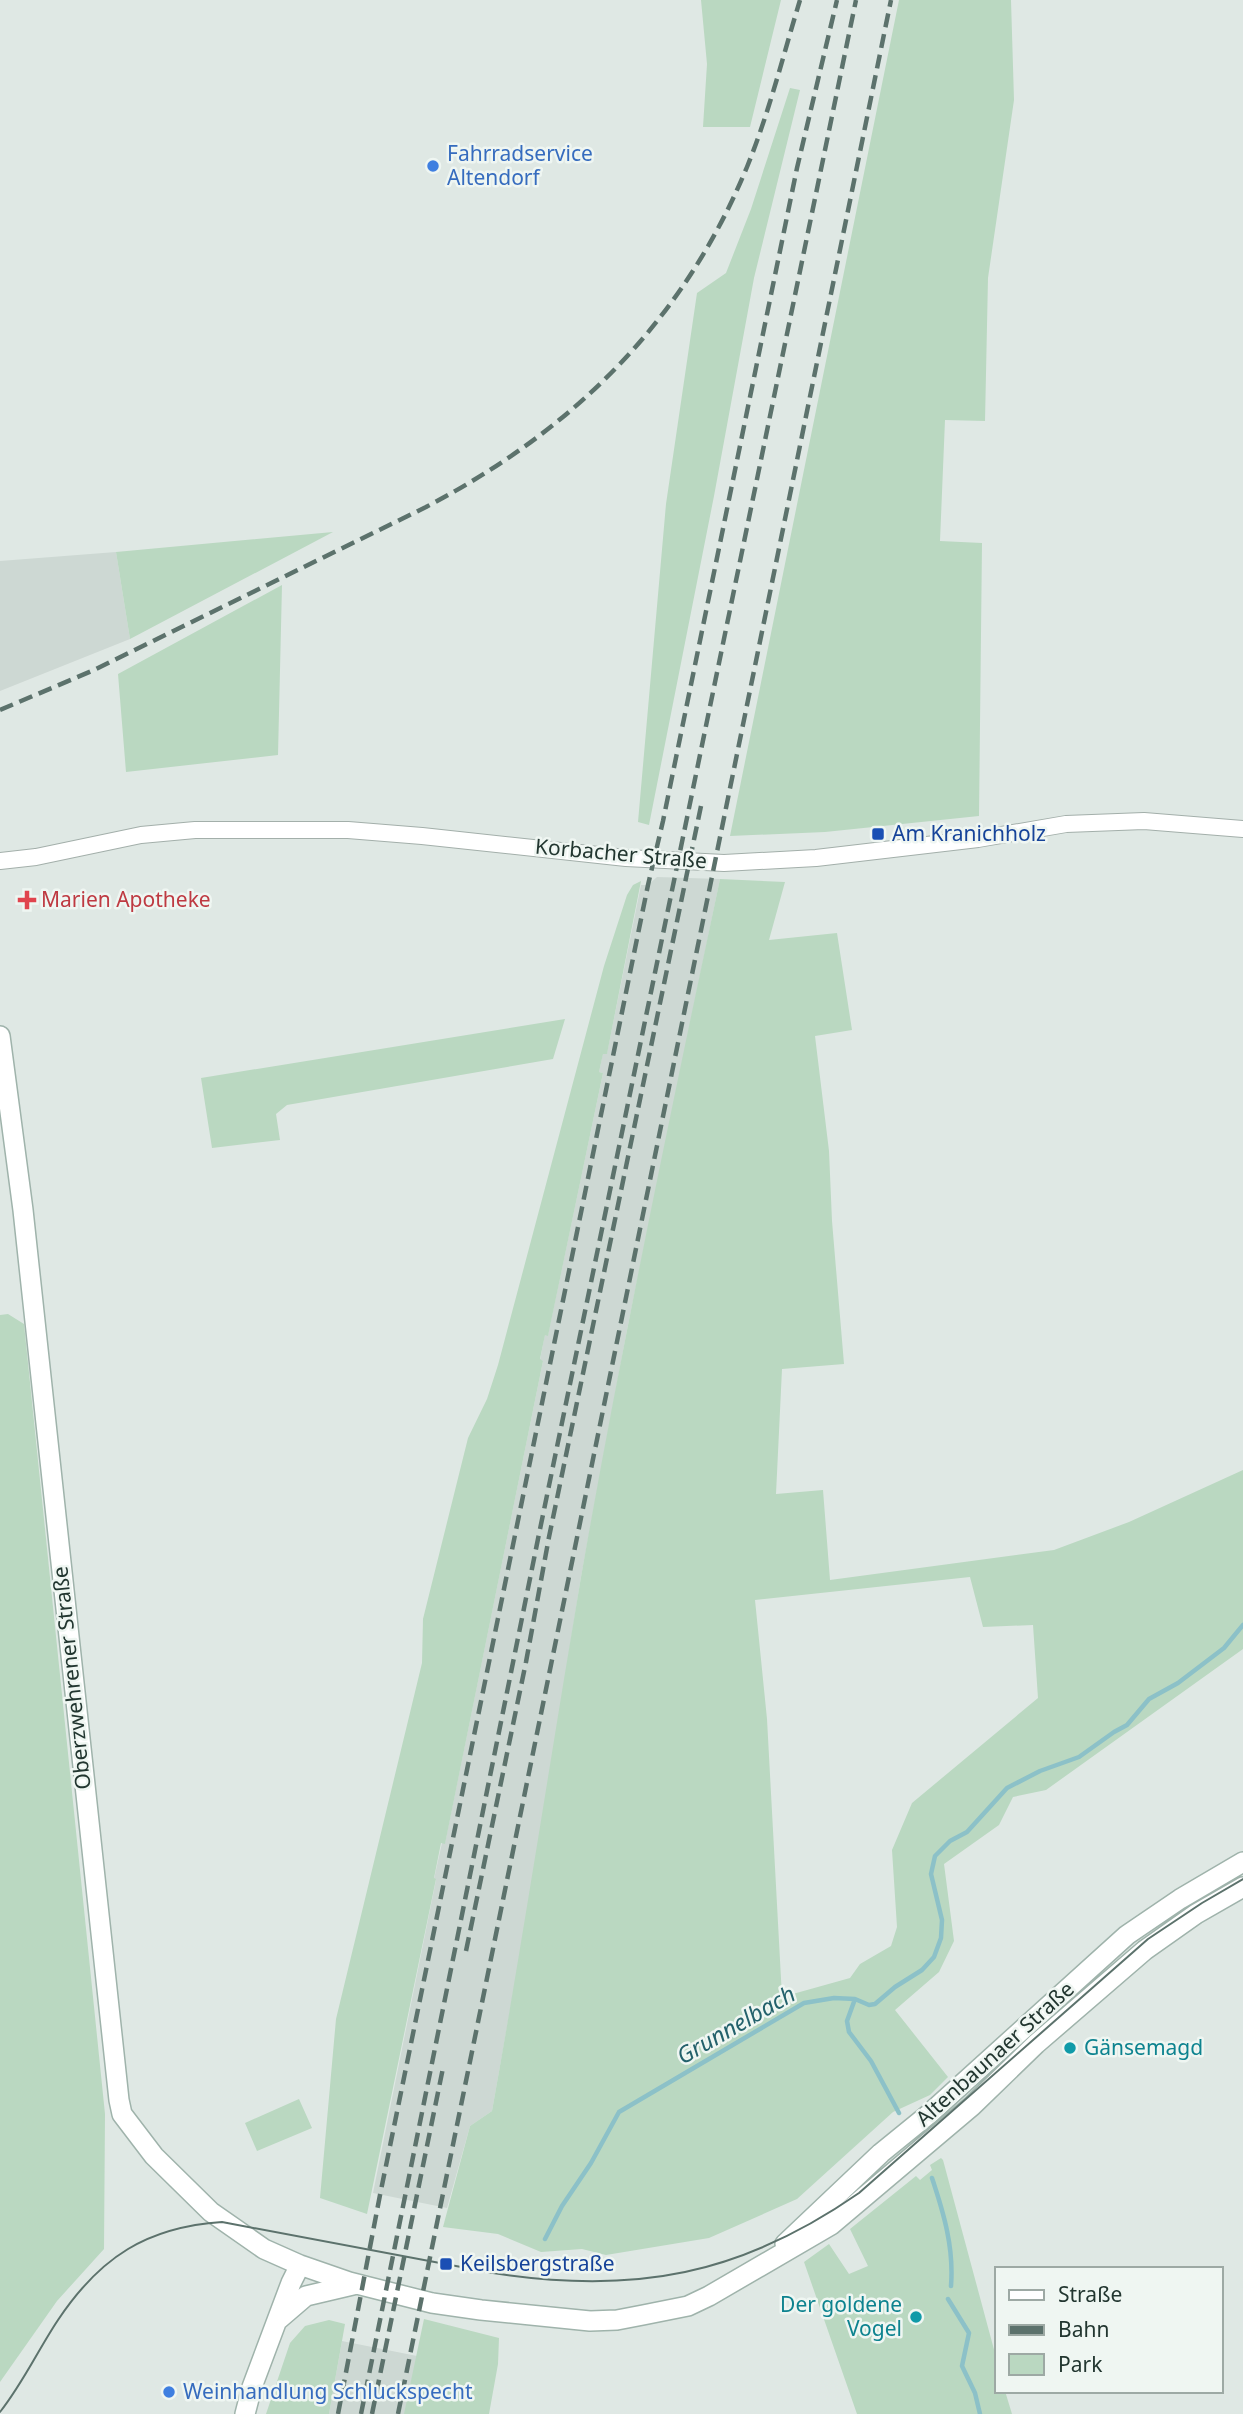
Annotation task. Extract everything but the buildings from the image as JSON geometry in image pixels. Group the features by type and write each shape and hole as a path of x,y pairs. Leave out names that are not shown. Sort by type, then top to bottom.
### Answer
{"main road":[{"name":"Oberzwehrener Straße","path":"0,1036 23,1210 62,1595 122,2114 154,2156 182,2184 222,2221 272,2254"},
{"name":"Altenbaunaer Straße","path":"761,2266 881,2153 929,2114 1127,1935 1243,1861"},
{"name":"Altenbaunaer Straße","path":"272,2254 358,2284 432,2303 520,2316 590,2321 617,2320 688,2306 736,2282 831,2225 972,2106 1036,2044 1145,1950 1196,1914 1243,1886"},
{"path":"245,2414 252,2387 300,2265"},
{"path":"278,2320 306,2297 358,2284"}],"street":[{"name":"Korbacher Straße","path":"0,862 141,835 195,830 348,830 422,835 626,858 724,863 816,858 978,839 1066,824 1144,821 1243,829"}],"shaded area":[{"path":"116,552 130,639 0,691 0,561"},
{"path":"657,877 720,879 627,1330 581,1577 528,1910 492,2111 470,2126 447,2208 373,2193 436,1880 434,1879 442,1843 445,1843 543,1361 540,1360 545,1334 548,1335 603,1073 599,1072 603,1053 607,1053 641,885 648,885"},
{"path":"342,2341 417,2356 405,2414 329,2414"}],"green space":[{"path":"701,0 781,0 750,127 703,127 707,64"},
{"path":"899,0 1011,0 1014,100 988,278 985,421 945,420 940,541 982,543 979,816 825,832 730,836"},
{"path":"790,88 800,90 754,278 649,825 638,822 666,504 697,293 726,273 751,209"},
{"path":"333,532 130,639 116,552"},
{"path":"282,585 278,755 126,772 118,674"},
{"path":"720,879 785,882 769,940 837,933 852,1030 815,1036 829,1151 844,1364 782,1369 776,1494 823,1490 830,1580 1054,1550 1129,1522 1243,1470 1243,1649 1046,1790 1013,1797 999,1825 944,1864 954,1941 939,1972 895,2010 948,2077 930,2095 893,2112 797,2199 709,2238 606,2255 582,2249 541,2252 498,2234 443,2227 470,2126 492,2111 581,1577 613,1402","holes":["970,1577 983,1627 1033,1625 1038,1698 912,1803 892,1850 897,1927 891,1946 860,1964 850,1978 782,1997 767,1719 755,1600"]},
{"path":"641,881 607,1054 603,1054 599,1072 603,1073 548,1336 545,1335 540,1359 543,1361 445,1844 441,1843 434,1878 436,1879 367,2214 320,2198 336,2019 422,1663 423,1619 468,1438 487,1399 498,1365 604,966 627,895 633,885"},
{"path":"565,1019 553,1059 287,1105 276,1114 280,1140 212,1148 201,1078"},
{"path":"8,1314 24,1324 105,2114 104,2249 57,2301 0,2382 0,1315"},
{"path":"299,2099 312,2128 257,2151 245,2123"},
{"path":"941,2158 943,2160 995,2353 995,2393 1006,2393 1012,2414 857,2414 804,2262 829,2244 849,2274 868,2266 850,2229 916,2176 920,2180 932,2170 930,2165"},
{"path":"424,2319 499,2338 498,2364 489,2414 404,2414"},
{"path":"329,2320 345,2324 329,2414 266,2414 290,2343 305,2326"}],"waterway":[{"name":"Grunnelbach","path":"545,2239 619,2112 804,2003 834,1998 875,2004 922,1970 934,1957 941,1938 942,1920 931,1874 935,1856 950,1841 967,1832 1007,1788 1040,1771 1079,1757 1127,1725 1149,1699 1178,1683 1224,1648 1243,1625"},
{"path":"855,1999 847,2021 849,2032 871,2061 899,2113"},
{"path":"932,2178 947,2231 951,2286"},
{"path":"948,2299 969,2333 962,2366 975,2393 980,2414"}],"tram line":[{"path":"0,2412 58,2320 91,2279 128,2249 148,2239 195,2225 222,2222 493,2273 594,2281 640,2279 685,2272 729,2260 772,2243 815,2221 859,2193 1148,1939 1243,1879"}],"railway":[{"path":"0,710 94,670 426,507 479,477 529,443 575,406 618,366 656,322 691,275 721,223 755,147 800,0"},
{"path":"338,2414 380,2195 648,885 797,168 837,0"},
{"path":"361,2414 539,1534 856,0"},
{"path":"398,2414 891,0"},
{"path":"466,1951 701,806"},
{"path":"372,2414 443,2068"}],"place":[{"name":"Fahrradservice Altendorf","path":"433,166"},
{"name":"Am Kranichholz","path":"878,834"},
{"name":"Marien Apotheke","path":"27,900"},
{"name":"Gänsemagd","path":"1070,2048"},
{"name":"Keilsbergstraße","path":"446,2264"},
{"name":"Der goldene Vogel","path":"916,2317"},
{"name":"Weinhandlung Schluckspecht","path":"169,2392"}]}
